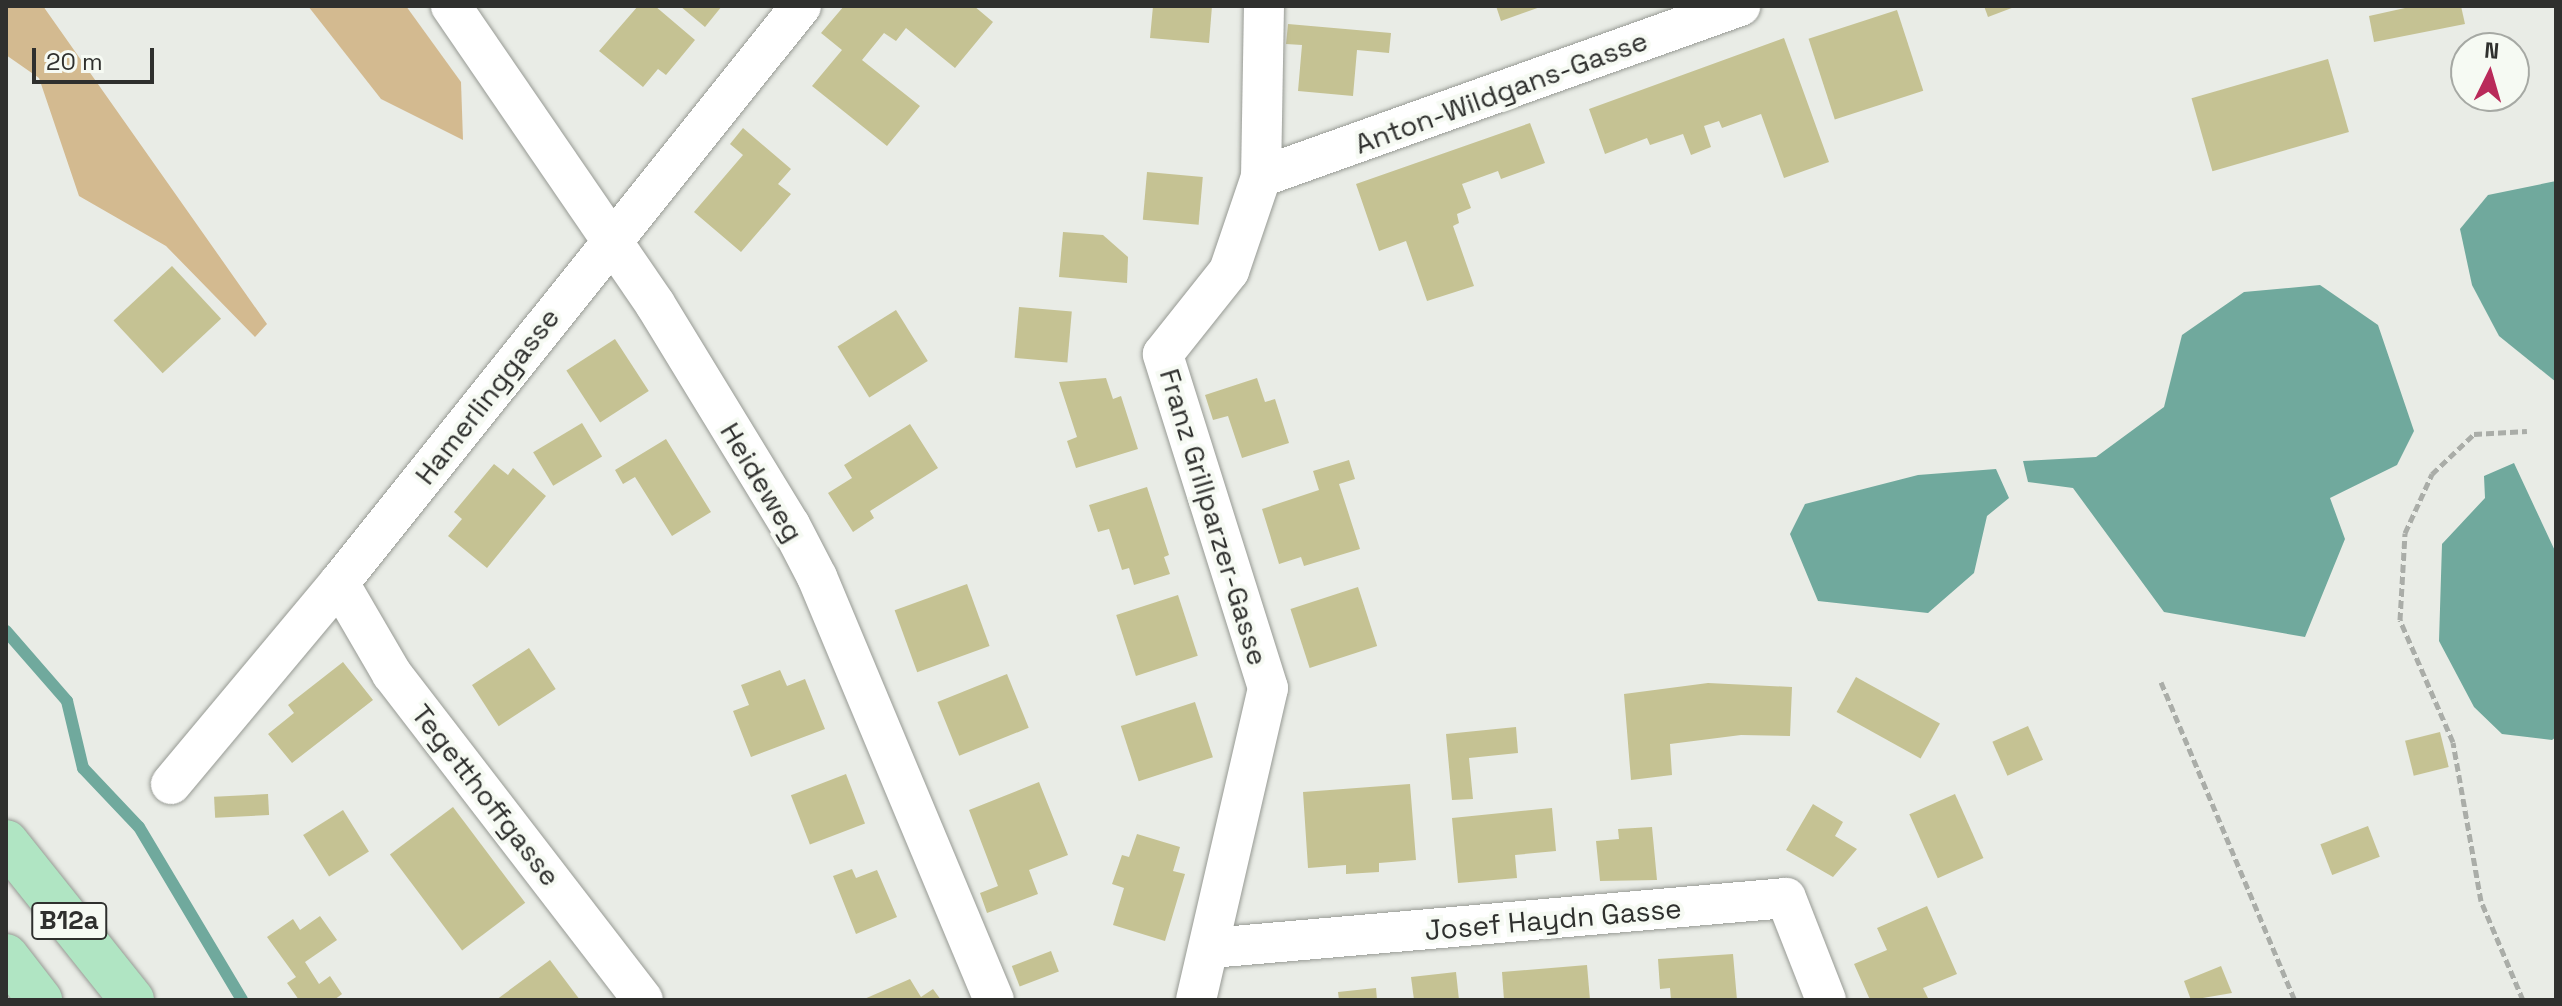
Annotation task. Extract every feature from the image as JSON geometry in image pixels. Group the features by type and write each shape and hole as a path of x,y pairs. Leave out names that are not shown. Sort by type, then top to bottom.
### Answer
{"main road":[{"name":"B12a","path":"6,842 132,1000"},
{"name":"B12a","path":"6,956 40,1000"}],"street":[{"name":"Heideweg","path":"451,6 611,239 817,577 994,1000"},
{"name":"Hamerlinggasse","path":"171,784 339,583 611,239 801,6"},
{"name":"Franz Grillparzer-Gasse","path":"1196,1000 1211,948 1268,688 1163,354 1229,271 1261,177 1264,6"},
{"name":"Anton-Wildgans-Gasse","path":"1261,177 1740,6"},
{"name":"Tegetthoffgasse","path":"339,583 392,674 643,1000"},
{"name":"Josef Haydn Gasse","path":"1211,948 1786,898 1826,1000"}],"path":[{"path":"2523,1000 2481,901 2453,742 2400,620 2405,533 2432,474 2474,434 2527,431"},
{"path":"2161,682 2295,1000"}],"shaded area":[{"path":"6,6 43,6 267,324 255,337 166,246 79,196 39,78 6,55"},
{"path":"308,6 406,6 461,82 463,140 381,99"}],"water":[{"path":"2556,181 2556,382 2499,336 2472,285 2460,229 2488,195"},
{"path":"2320,285 2378,325 2414,431 2397,465 2330,498 2345,539 2305,637 2164,612 2073,488 2028,482 2023,461 2096,457 2164,407 2182,335 2244,292"},
{"path":"2514,463 2556,553 2556,737 2552,740 2502,734 2474,707 2439,641 2442,544 2485,498 2484,476"},
{"path":"1996,469 2009,498 1987,516 1974,573 1928,613 1818,601 1790,534 1805,504 1918,475"}],"building":[{"path":"638,6 655,6 695,40 666,75 658,69 643,87 599,51"},
{"path":"680,6 722,6 705,27"},
{"path":"844,6 974,6 993,22 955,68 906,28 896,41 884,33 862,60 920,106 887,146 812,86 842,50 821,33"},
{"path":"1153,6 1212,6 1209,43 1150,38"},
{"path":"1496,6 1543,6 1501,21"},
{"path":"1984,6 2017,6 1988,17"},
{"path":"2414,6 2461,6 2465,24 2374,42 2369,16"},
{"path":"1897,10 1923,91 1835,120 1809,39"},
{"path":"1288,24 1391,33 1389,53 1357,50 1353,96 1298,91 1302,45 1286,44"},
{"path":"1784,38 1829,162 1784,178 1761,114 1722,128 1719,121 1704,126 1711,147 1691,155 1683,134 1650,145 1647,138 1605,154 1589,109"},
{"path":"2328,59 2349,132 2212,171 2192,98"},
{"path":"1530,123 1545,163 1501,179 1498,171 1462,184 1471,208 1457,214 1459,223 1453,226 1474,286 1427,301 1406,241 1379,251 1356,184"},
{"path":"743,128 791,169 778,184 791,194 741,252 694,212 743,155 730,144"},
{"path":"1147,172 1203,177 1199,225 1143,220"},
{"path":"1063,232 1103,235 1128,257 1127,283 1059,277"},
{"path":"172,266 221,319 163,373 113,321"},
{"path":"1019,307 1072,312 1067,362 1015,358"},
{"path":"896,310 928,361 869,397 837,347"},
{"path":"615,339 649,391 600,423 566,371"},
{"path":"1106,378 1113,399 1121,396 1138,449 1076,468 1067,441 1077,437 1059,382"},
{"path":"1257,378 1265,402 1275,399 1289,443 1242,458 1228,416 1213,420 1205,395"},
{"path":"582,423 602,456 553,486 533,452"},
{"path":"910,424 938,468 870,511 874,518 853,532 828,493 852,478 844,465"},
{"path":"666,439 711,512 672,536 635,477 623,484 615,470"},
{"path":"1349,460 1355,479 1339,484 1360,549 1304,566 1301,557 1279,564 1262,509 1319,490 1313,471"},
{"path":"494,464 508,475 513,468 546,496 487,568 448,536 462,519 454,512"},
{"path":"1147,487 1169,555 1164,557 1170,574 1134,585 1129,568 1122,570 1109,529 1098,532 1089,505"},
{"path":"967,584 990,646 917,672 895,610"},
{"path":"1358,587 1377,646 1310,668 1290,609"},
{"path":"1178,595 1198,656 1136,676 1116,615"},
{"path":"529,648 556,689 499,726 472,685"},
{"path":"343,662 373,700 292,763 268,734 294,713 288,705"},
{"path":"780,670 787,686 805,679 825,729 751,757 733,711 749,705 741,685"},
{"path":"1007,674 1029,728 959,756 937,702"},
{"path":"1856,677 1940,724 1921,759 1837,712"},
{"path":"1708,683 1792,687 1790,736 1741,735 1670,744 1672,775 1631,780 1624,694"},
{"path":"1195,702 1213,757 1139,781 1121,726"},
{"path":"2028,726 2043,760 2007,776 1992,742"},
{"path":"1516,727 1518,753 1469,758 1473,799 1452,800 1446,734"},
{"path":"2440,732 2449,767 2414,776 2405,741"},
{"path":"846,774 865,823 810,845 791,795"},
{"path":"1039,782 1068,855 1029,870 1038,894 987,913 980,893 998,886 969,810"},
{"path":"1410,784 1416,860 1379,863 1379,872 1346,874 1346,865 1308,868 1303,792"},
{"path":"268,794 269,815 215,818 214,797"},
{"path":"1955,794 1983,858 1938,878 1909,814"},
{"path":"1813,804 1843,822 1835,836 1857,849 1833,877 1786,850"},
{"path":"453,807 525,903 462,950 390,855"},
{"path":"1552,808 1556,851 1515,855 1517,878 1458,883 1452,818"},
{"path":"343,810 369,852 329,876 303,835"},
{"path":"2368,826 2380,857 2332,875 2320,844"},
{"path":"1652,827 1657,880 1600,881 1596,841 1619,839 1618,829"},
{"path":"1137,834 1180,847 1173,871 1185,874 1165,941 1113,925 1124,888 1112,884 1122,855 1129,857"},
{"path":"852,869 856,878 877,870 897,917 856,934 833,876"},
{"path":"1927,906 1957,974 1923,988 1929,1000 1870,1000 1854,964 1887,950 1877,928"},
{"path":"320,916 337,940 305,962 319,984 330,976 342,994 334,1000 299,1000 287,983 296,977 267,937 293,919 300,930"},
{"path":"1051,951 1059,972 1020,987 1012,966"},
{"path":"1733,954 1737,1000 1671,1000 1670,988 1660,989 1658,959"},
{"path":"550,960 580,1000 496,1000"},
{"path":"1587,965 1590,1000 1504,1000 1502,972"},
{"path":"2221,966 2232,993 2191,1000 2184,981"},
{"path":"1456,972 1459,1000 1414,1000 1411,977"},
{"path":"910,979 921,997 933,989 941,1000 862,1000"},
{"path":"1376,988 1377,1000 1339,1000 1338,992"}],"waterway":[{"path":"6,631 67,701 83,768 139,827 242,1000"}]}
